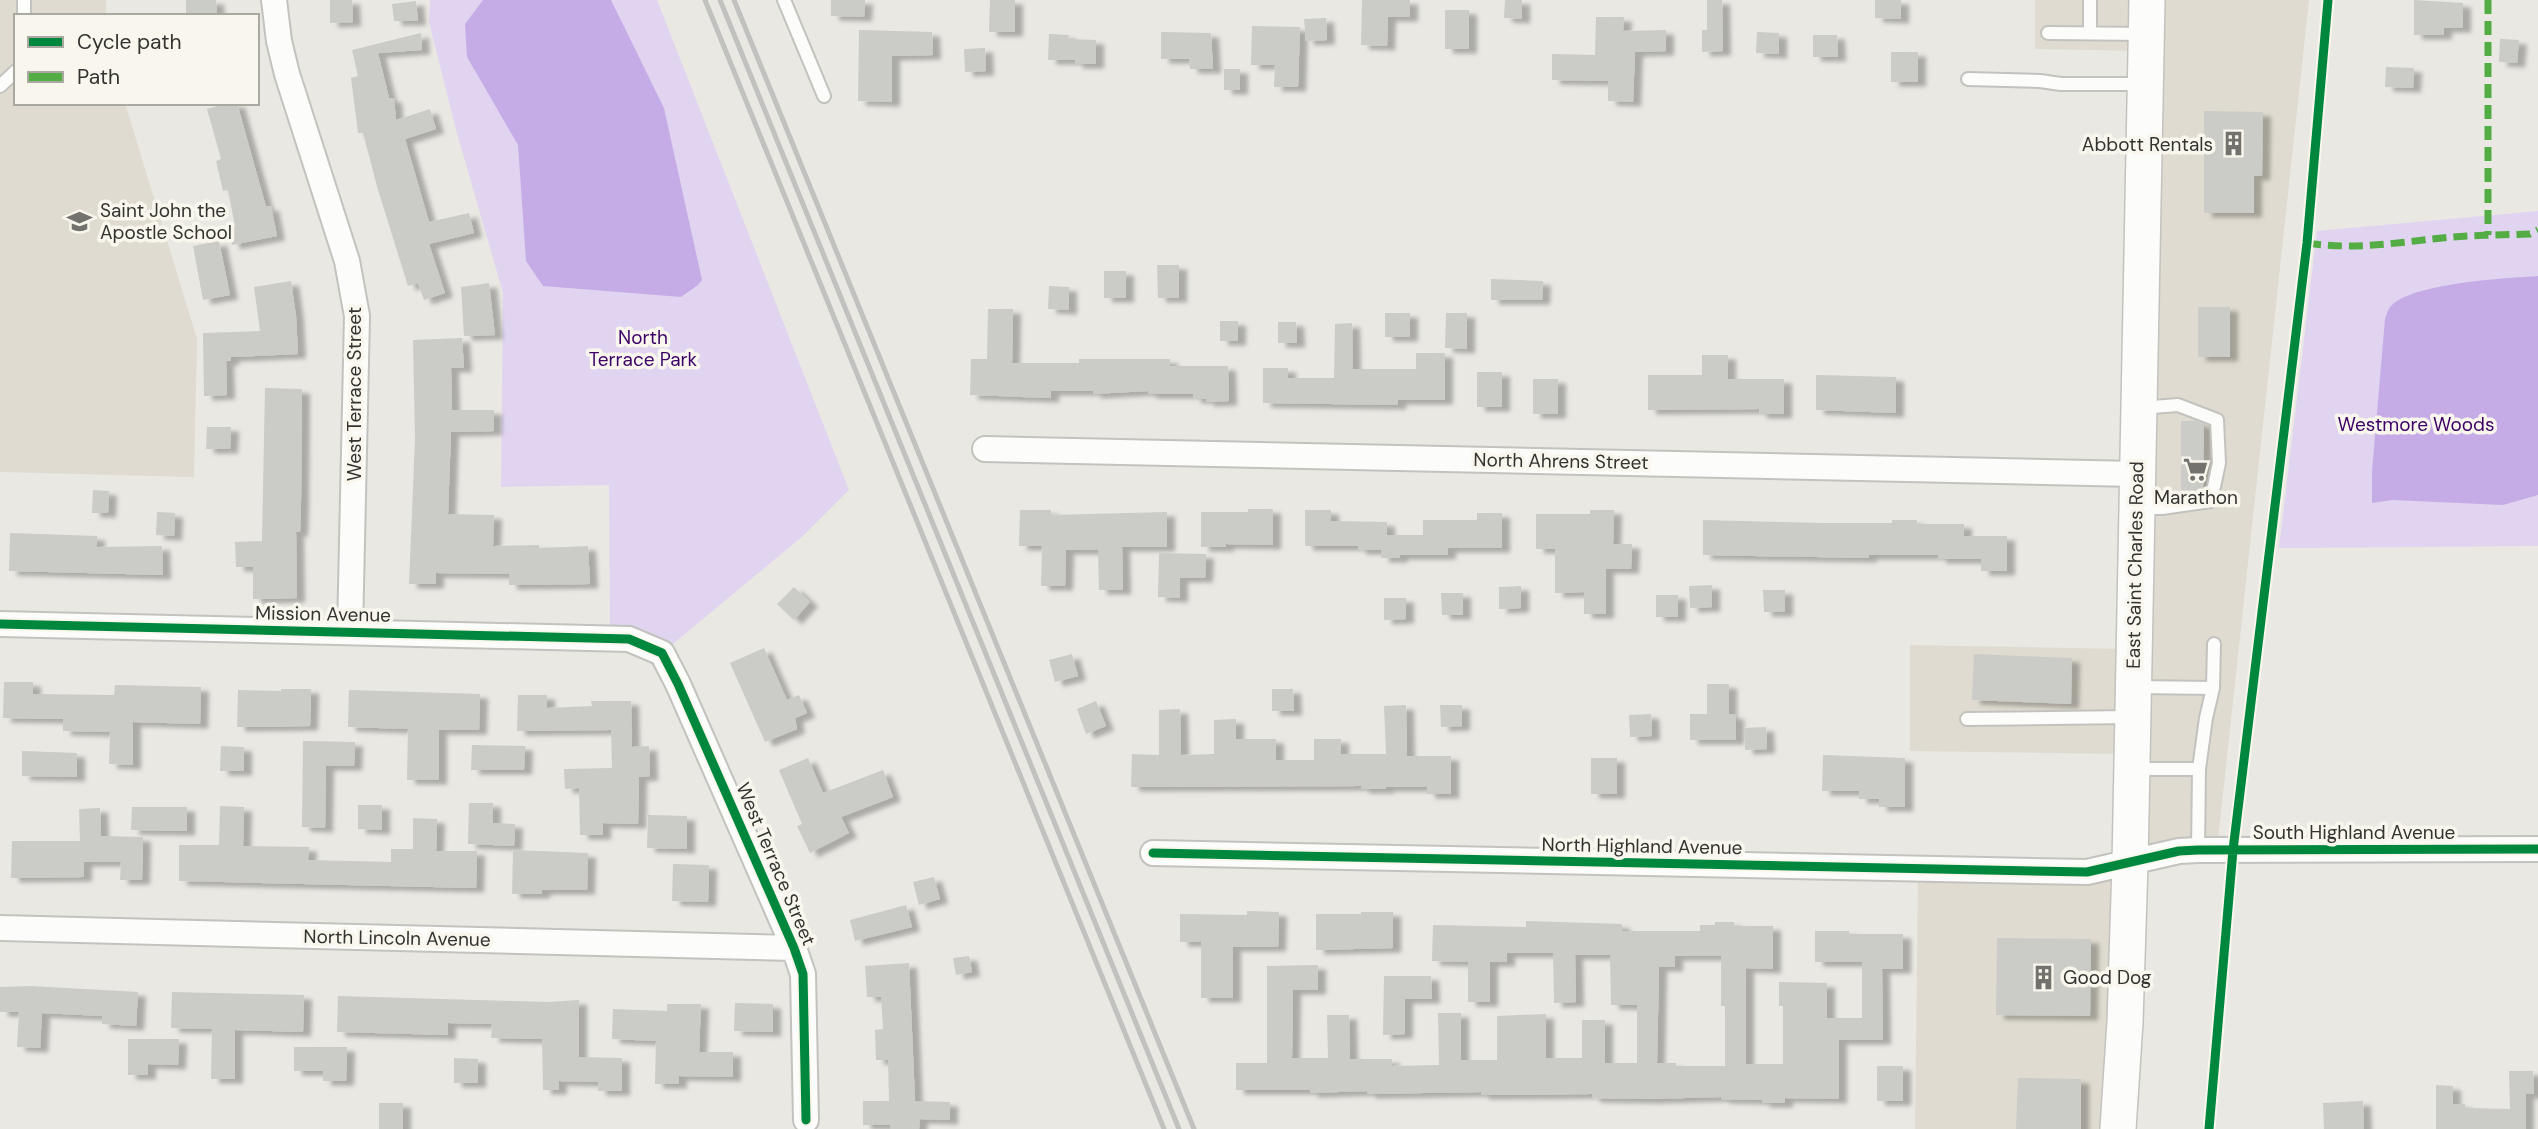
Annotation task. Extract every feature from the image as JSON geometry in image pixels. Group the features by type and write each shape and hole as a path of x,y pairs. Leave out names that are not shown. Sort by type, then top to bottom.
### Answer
{"main road":[{"name":"East Saint Charles Road","path":"2118,1129 2125,1022 2130,864 2147,0"}],"street":[{"name":"West Terrace Street","path":"274,0 279,41 287,74 347,261 357,316 351,632"},
{"name":"North Ahrens Street","path":"985,449 2136,491"},
{"name":"Mission Avenue","path":"0,624 629,639 645,644"},
{"name":"West Terrace Street","path":"645,644 662,653 678,684 803,974 806,1121"},
{"name":"South Highland Avenue","path":"2130,864 2179,851 2198,850 2538,849"},
{"name":"North Highland Avenue","path":"1153,853 2087,872 2130,864"},
{"name":"North Lincoln Avenue","path":"0,928 794,948"}],"lane":[{"path":"784,0 824,96"},
{"path":"2090,0 2090,33"},
{"path":"2048,33 2146,34"},
{"path":"0,86 14,73"},
{"path":"1968,79 2061,84 2145,84"},
{"path":"2136,491 2162,508 2211,502 2219,463 2217,420 2178,405 2138,408"},
{"path":"2198,850 2199,769 2213,688 2214,644"},
{"path":"1967,719 2133,702 2213,688"},
{"path":"2132,769 2199,769"}],"shaded area":[{"name":"Saint John the Apostle School","path":"0,0 106,0 106,14 14,14 14,105 126,105 197,339 194,477 0,472"},
{"path":"483,0 611,0 664,108 702,280 698,285 681,297 543,286 526,261 518,145 467,57 465,24"},
{"path":"2035,0 2141,0 2140,51 2035,49"},
{"path":"2153,0 2309,0 2218,840 2138,851"},
{"path":"2538,276 2538,495 2503,505 2392,500 2372,503 2372,471 2385,319 2392,305 2420,291 2440,287"},
{"path":"1910,645 2125,649 2126,754 1910,751"},
{"path":"1918,875 2124,878 2110,1129 1915,1129"}],"green space":[{"name":"North Terrace Park","path":"430,0 657,0 849,490 803,536 668,648 647,632 610,628 609,485 501,487 503,293 455,126 429,22"},
{"name":"Westmore Woods","path":"2538,211 2538,546 2279,548 2317,231"}],"building":[{"path":"186,0 216,0 217,14 186,14"},
{"path":"330,0 352,0 353,22 330,23"},
{"path":"831,0 865,0 864,17 831,16"},
{"path":"990,0 1015,0 1015,32 989,32"},
{"path":"1362,0 1410,0 1410,17 1388,17 1387,46 1361,45"},
{"path":"1505,0 1522,0 1522,19 1504,18"},
{"path":"1707,0 1722,0 1723,51 1702,52 1702,30 1707,30"},
{"path":"1875,0 1901,0 1901,19 1875,18"},
{"path":"2414,0 2463,3 2463,28 2444,28 2444,35 2414,35"},
{"path":"416,1 418,21 394,21 392,4"},
{"path":"1445,10 1469,10 1469,49 1445,49"},
{"path":"1596,17 1624,17 1623,31 1666,30 1666,51 1635,52 1633,102 1608,101 1608,81 1552,80 1552,54 1595,55"},
{"path":"1326,18 1327,40 1306,41 1304,19"},
{"path":"1252,26 1300,27 1298,87 1274,87 1275,65 1251,65"},
{"path":"859,30 932,32 933,55 892,56 892,102 858,101"},
{"path":"1161,32 1211,33 1213,69 1190,69 1189,59 1161,59"},
{"path":"1757,32 1779,33 1779,54 1756,53"},
{"path":"421,33 422,50 378,53 389,98 394,98 396,120 430,109 436,129 405,139 429,222 469,213 474,233 429,244 445,293 424,300 418,283 408,286 363,133 358,133 351,78 358,76 352,50"},
{"path":"1049,34 1069,35 1068,39 1096,40 1096,64 1075,64 1075,60 1048,60"},
{"path":"1813,35 1837,35 1838,57 1813,57"},
{"path":"2500,39 2519,40 2517,63 2499,62"},
{"path":"985,48 986,71 965,72 964,49"},
{"path":"1891,52 1918,52 1918,82 1891,82"},
{"path":"2386,67 2414,68 2413,88 2385,87"},
{"path":"1224,69 1240,69 1240,90 1224,90"},
{"path":"221,105 238,105 266,207 271,206 277,236 232,245 228,227 235,226 228,190 223,191 216,161 221,159 207,109"},
{"name":"Abbott Rentals","path":"2204,111 2263,112 2262,176 2254,176 2254,213 2204,213"},
{"path":"219,241 230,295 203,300 193,246"},
{"path":"1157,265 1179,265 1179,298 1158,298"},
{"path":"1104,271 1126,271 1126,298 1104,298"},
{"path":"1491,279 1543,281 1542,300 1491,300"},
{"path":"291,281 298,354 231,357 231,361 226,361 227,395 204,396 203,333 260,331 254,287"},
{"path":"489,283 495,335 464,336 461,287"},
{"path":"1049,286 1069,287 1069,310 1048,309"},
{"path":"2198,307 2230,307 2230,357 2198,357"},
{"path":"988,309 1013,309 1012,363 1079,363 1079,359 1170,359 1170,366 1228,366 1229,401 1206,402 1206,399 1193,399 1193,394 1148,394 1148,391 1093,394 1093,391 1051,391 1051,398 970,395 971,359 987,359"},
{"path":"1385,313 1410,313 1410,337 1385,337"},
{"path":"1446,313 1467,313 1467,349 1445,348"},
{"path":"1220,321 1238,321 1238,341 1220,341"},
{"path":"1278,322 1296,322 1297,343 1278,343"},
{"path":"1352,323 1353,369 1416,369 1416,353 1445,353 1445,400 1398,400 1398,405 1263,403 1263,368 1288,368 1288,378 1334,378 1335,324"},
{"path":"462,338 464,368 451,368 452,410 494,410 494,431 451,432 448,514 494,515 493,546 588,546 590,584 509,585 509,574 436,573 436,584 409,584 415,440 413,340"},
{"path":"1702,355 1728,355 1728,379 1784,379 1784,414 1759,414 1759,409 1648,410 1648,375 1702,375"},
{"path":"1477,372 1502,372 1502,407 1477,407"},
{"path":"1816,375 1896,377 1896,413 1816,410"},
{"path":"1533,379 1558,379 1558,414 1533,414"},
{"path":"265,388 302,389 300,532 296,532 297,598 253,599 253,567 236,567 235,542 262,541"},
{"name":"Marathon","path":"2181,421 2204,424 2203,493 2181,494"},
{"path":"207,427 231,427 230,449 206,449"},
{"path":"93,490 109,491 108,513 92,513"},
{"path":"1248,509 1273,509 1273,545 1226,544 1226,547 1201,547 1201,512 1248,512"},
{"path":"1020,510 1051,510 1051,515 1167,512 1167,547 1122,547 1123,590 1099,590 1098,550 1066,550 1065,586 1041,586 1042,546 1019,546"},
{"path":"1305,510 1331,510 1331,521 1387,522 1387,535 1423,535 1423,520 1477,520 1477,513 1502,513 1502,548 1448,548 1448,555 1400,555 1400,558 1381,558 1381,550 1358,550 1358,546 1305,546"},
{"path":"1590,510 1614,510 1613,544 1632,544 1631,569 1606,569 1606,614 1584,614 1584,592 1555,593 1555,549 1536,549 1536,514 1590,514"},
{"path":"157,512 175,513 174,536 156,535"},
{"path":"1703,520 1892,523 1892,520 1917,520 1917,524 1964,524 1964,536 2007,536 2007,571 1981,571 1981,559 1938,559 1938,555 1869,555 1869,558 1703,555"},
{"path":"10,533 97,536 97,547 162,546 163,575 9,571"},
{"path":"1159,553 1206,554 1205,578 1180,578 1180,598 1158,597"},
{"path":"1712,585 1712,607 1690,608 1689,586"},
{"path":"1521,586 1521,608 1499,609 1499,587"},
{"path":"794,587 810,602 794,620 777,604"},
{"path":"1763,590 1785,590 1785,612 1764,612"},
{"path":"1441,593 1463,593 1463,615 1442,615"},
{"path":"1656,595 1678,595 1678,617 1656,617"},
{"path":"1384,598 1406,598 1406,619 1384,620"},
{"path":"764,648 787,700 799,695 807,713 795,718 797,729 765,742 730,663"},
{"path":"1072,654 1078,676 1055,682 1049,660"},
{"path":"1974,654 2072,658 2071,704 1972,700"},
{"path":"4,682 33,682 33,694 114,695 115,685 201,687 200,724 133,722 133,765 109,764 110,732 63,731 63,719 3,718"},
{"path":"1707,684 1729,684 1729,714 1736,715 1736,740 1690,740 1690,714 1707,714"},
{"path":"311,689 310,726 237,727 238,690"},
{"path":"1272,689 1293,689 1294,711 1272,711"},
{"path":"349,690 480,694 479,730 439,730 439,780 407,780 408,729 348,727"},
{"path":"518,695 547,695 547,708 592,706 591,701 631,701 632,747 649,746 650,776 639,777 638,824 603,823 603,835 580,835 579,788 565,789 564,769 612,768 611,730 517,731"},
{"path":"1096,701 1106,726 1086,734 1077,709"},
{"path":"1406,705 1407,756 1451,756 1451,794 1427,794 1427,787 1131,787 1132,754 1159,755 1159,710 1180,709 1181,755 1214,754 1214,720 1236,719 1236,739 1276,739 1276,760 1314,760 1314,739 1341,739 1341,754 1386,754 1384,706"},
{"path":"1440,705 1462,705 1462,726 1441,727"},
{"path":"1651,714 1652,736 1630,737 1629,715"},
{"path":"1766,727 1767,749 1745,750 1744,728"},
{"path":"303,741 355,742 354,766 326,766 325,828 302,827"},
{"path":"472,745 525,746 524,770 471,770"},
{"path":"221,746 244,747 244,771 220,771"},
{"path":"22,751 77,753 77,777 22,776"},
{"path":"1823,755 1905,758 1905,807 1879,807 1879,799 1859,799 1859,791 1822,791"},
{"path":"808,758 823,793 883,770 893,797 841,817 849,833 810,853 797,826 802,824 779,770"},
{"path":"1591,758 1617,758 1617,794 1591,794"},
{"path":"469,803 493,803 493,823 515,824 514,846 468,844"},
{"path":"358,805 382,805 382,830 358,829"},
{"path":"220,806 244,807 243,846 309,847 308,860 391,862 391,849 413,849 413,818 437,819 436,851 477,851 476,888 179,881 179,845 219,845"},
{"path":"132,807 187,807 187,831 131,830"},
{"path":"100,808 101,836 143,837 142,880 120,880 121,862 84,862 84,877 11,878 12,841 80,841 79,809"},
{"path":"648,815 687,816 687,849 647,848"},
{"path":"513,850 588,853 587,890 542,890 542,894 512,894"},
{"path":"673,864 709,865 708,902 672,901"},
{"path":"934,877 940,899 919,905 913,882"},
{"path":"906,905 912,927 855,941 850,920"},
{"path":"1247,911 1279,912 1278,947 1233,947 1233,998 1201,998 1201,942 1180,942 1180,914 1247,915"},
{"path":"1393,912 1393,948 1316,950 1316,914"},
{"path":"1526,921 1622,924 1622,931 1700,931 1700,925 1715,925 1715,922 1734,922 1734,926 1773,926 1773,969 1746,968 1746,1064 1783,1064 1783,1006 1779,1006 1779,982 1827,983 1827,1018 1862,1018 1862,962 1815,962 1815,931 1903,934 1903,969 1882,969 1883,1040 1839,1040 1839,1099 1785,1098 1785,1103 1762,1103 1762,1100 1721,1097 1650,1099 1592,1098 1592,1094 1367,1094 1367,1091 1310,1093 1310,1090 1236,1090 1236,1063 1267,1063 1267,966 1318,965 1318,990 1293,990 1292,1058 1328,1058 1327,1015 1349,1015 1350,1059 1392,1059 1392,1066 1439,1065 1438,1013 1461,1013 1461,1060 1497,1060 1497,1016 1546,1014 1546,1058 1582,1058 1582,1020 1605,1020 1605,1063 1637,1063 1637,1005 1611,1005 1610,955 1575,955 1576,1002 1554,1003 1553,953 1507,953 1507,962 1490,962 1490,1002 1468,1002 1468,962 1432,961 1433,925 1526,927","holes":["1675,956 1721,956 1721,1006 1725,1006 1725,1066 1676,1066 1676,1063 1657,1063 1659,967 1675,967"]},
{"name":"Good Dog","path":"1997,938 2091,939 2090,1016 1996,1015"},
{"path":"969,956 972,972 956,975 953,958"},
{"path":"909,963 915,1101 950,1102 950,1120 920,1119 919,1129 863,1125 863,1101 889,1101 888,1060 876,1060 875,1030 883,1029 881,997 867,997 865,966"},
{"path":"1384,976 1431,976 1432,999 1405,999 1405,1034 1383,1035"},
{"path":"0,987 138,992 136,1026 102,1024 102,1016 42,1013 40,1048 17,1047 19,1012 0,1012"},
{"path":"172,992 304,995 303,1032 235,1030 235,1079 211,1079 212,1029 171,1028"},
{"path":"338,996 549,1002 579,1000 579,1057 622,1058 622,1091 598,1091 598,1082 559,1081 559,1090 543,1090 542,1039 491,1038 492,1024 448,1023 448,1035 337,1032"},
{"path":"735,1003 773,1004 773,1032 734,1031"},
{"path":"667,1004 701,1004 699,1052 733,1052 733,1077 679,1076 679,1084 655,1084 656,1041 612,1039 613,1009 667,1011"},
{"path":"128,1039 179,1039 178,1065 148,1064 148,1075 128,1075"},
{"path":"294,1047 347,1047 346,1081 323,1081 323,1071 294,1071"},
{"path":"454,1058 478,1059 478,1083 454,1083"},
{"path":"1877,1066 1903,1066 1903,1101 1877,1101"},
{"path":"2509,1071 2533,1071 2534,1094 2526,1094 2526,1129 2436,1129 2436,1085 2453,1086 2453,1104 2465,1104 2465,1108 2510,1109"},
{"path":"2018,1078 2081,1079 2081,1129 2016,1129"},
{"path":"2363,1101 2364,1129 2324,1129 2323,1103"},
{"path":"379,1103 403,1103 403,1129 379,1129"}],"railway":[{"path":"705,0 1164,1129"},
{"path":"720,0 1179,1129"},
{"path":"734,0 1194,1129"}],"marked path":[{"path":"2488,0 2488,235"},
{"path":"2307,243 2374,245 2453,237 2530,234 2538,230"}],"cycle path":[{"path":"2209,1129 2233,850 2307,243 2328,0"},
{"path":"0,624 629,639 662,653 794,948 803,974 806,1120"},
{"path":"1153,853 2087,872 2179,851 2198,850 2538,849"}],"place":[{"name":"Abbott Rentals","path":"2233,144"},
{"name":"Saint John the Apostle School","path":"80,221"},
{"name":"Marathon","path":"2196,469"},
{"name":"Good Dog","path":"2043,977"}]}
